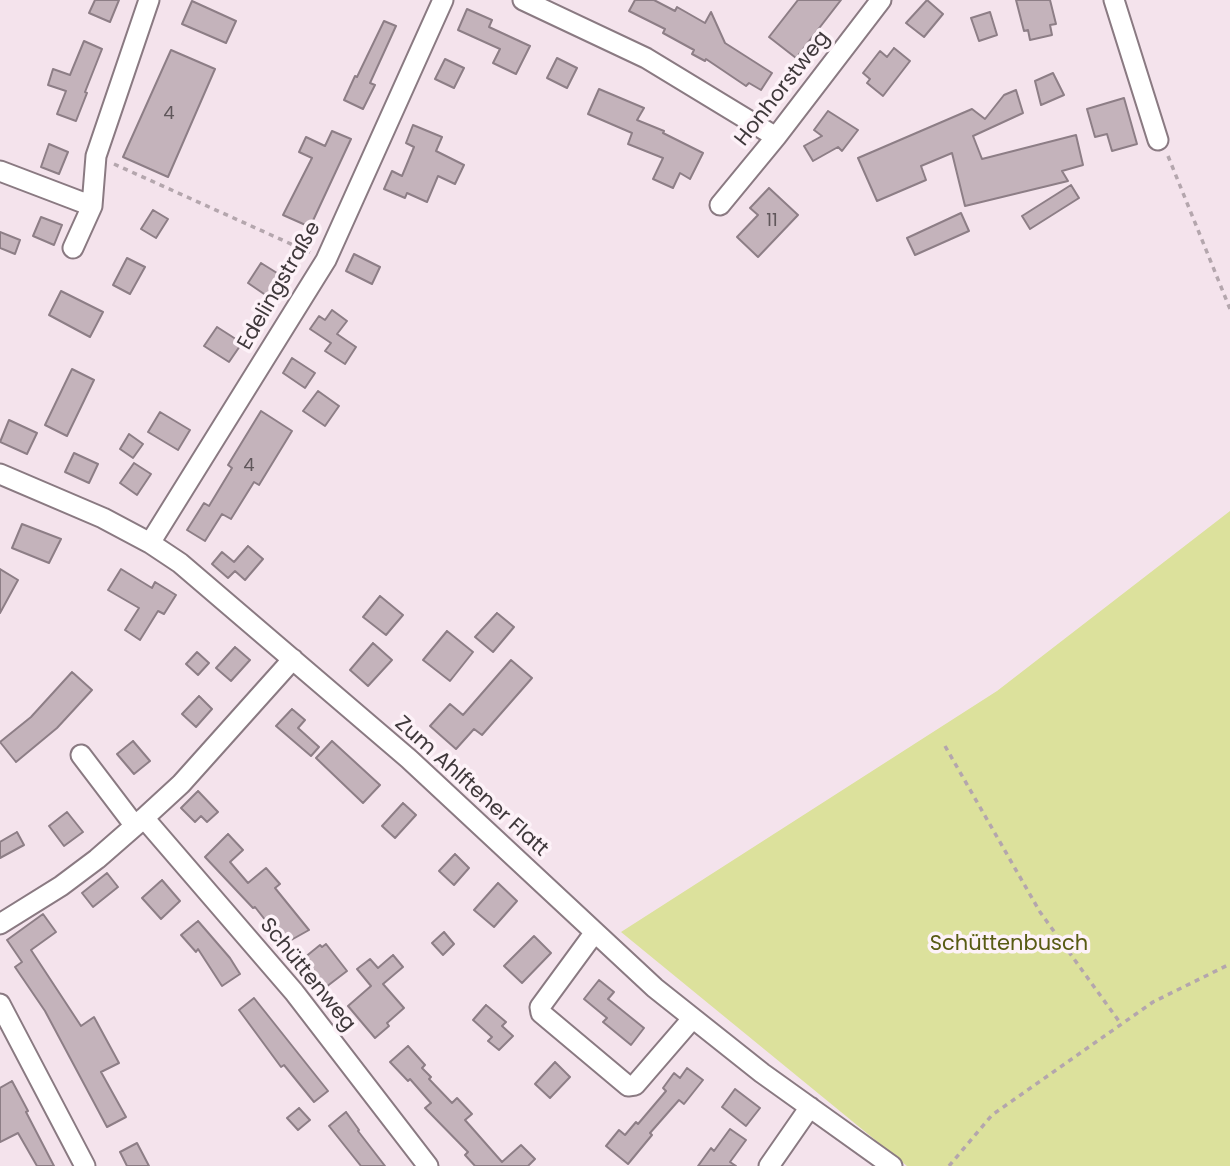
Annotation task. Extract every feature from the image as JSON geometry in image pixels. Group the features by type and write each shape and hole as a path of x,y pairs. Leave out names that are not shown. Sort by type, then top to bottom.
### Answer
{"street":[{"path":"73,248 92,206 96,156 149,0"},
{"name":"Edelingstraße","path":"150,543 326,260 443,0"},
{"path":"523,0 646,58 776,137"},
{"name":"Honhorstweg","path":"720,205 881,0"},
{"path":"1114,0 1158,140"},
{"path":"0,171 92,206"},
{"name":"Zum Ahlftener Flatt","path":"0,474 103,518 150,543 180,563 409,759 654,988 892,1166"},
{"path":"0,924 61,887 140,822 181,784 293,659"},
{"name":"Schüttenweg","path":"81,755 294,992 428,1166"},
{"path":"595,932 540,1007 541,1013 628,1086 635,1085 692,1019"},
{"path":"0,1004 85,1166"},
{"path":"769,1166 810,1107"}],"path":[{"path":"1158,140 1170,160 1230,309"},
{"path":"96,156 326,260"},
{"path":"945,746 1040,912 1121,1024"},
{"path":"949,1166 992,1115 1153,1002 1230,964"}],"green space":[{"name":"Schüttenbusch","path":"1230,511 1230,1166 907,1166 621,932 997,691"}],"building":[{"path":"95,0 119,0 110,22 89,13"},
{"path":"635,0 654,0 675,11 677,7 705,23 711,12 725,43 772,73 761,90 749,83 746,86 706,59 705,61 692,54 694,50 663,33 665,29 629,11"},
{"path":"798,0 841,0 796,58 769,37"},
{"path":"927,0 943,14 924,37 906,23"},
{"path":"1016,0 1050,0 1056,24 1050,25 1052,35 1030,40 1028,30 1024,31"},
{"path":"192,1 236,21 226,43 182,24"},
{"path":"467,9 492,20 489,27 530,46 516,74 493,63 500,49 458,30"},
{"path":"990,12 997,35 979,41 971,18"},
{"path":"384,21 396,26 370,83 375,85 363,109 344,100"},
{"path":"84,41 102,49 76,121 57,114 66,91 48,85 53,69 70,75"},
{"path":"894,48 910,61 883,96 867,83 870,79 863,73 880,51 887,57"},
{"path":"171,50 215,69 168,177 123,157"},
{"path":"557,58 577,68 567,88 547,78"},
{"path":"445,59 464,68 454,88 435,79"},
{"path":"1053,73 1064,95 1041,105 1035,81"},
{"path":"599,89 644,108 637,120 664,131 663,133 703,153 690,179 680,173 673,188 653,179 663,158 628,144 632,133 588,114"},
{"path":"1016,90 1023,113 973,136 982,159 1076,135 1083,165 1062,171 1068,181 965,206 952,153 921,166 926,180 877,201 858,158 972,109 985,119 1004,95"},
{"path":"1124,98 1137,144 1112,151 1107,134 1095,137 1087,109"},
{"path":"828,111 858,130 842,151 838,147 813,161 804,146 822,136 814,130"},
{"path":"413,125 442,137 436,151 464,165 455,184 438,176 427,202 407,193 405,198 384,189 392,171 402,176 414,147 406,143"},
{"path":"332,131 351,139 310,227 283,215 312,158 299,152 306,137 325,146"},
{"path":"49,144 68,152 59,174 41,167"},
{"path":"1071,185 1079,198 1030,229 1022,216"},
{"path":"769,188 798,215 758,257 737,237 758,215 750,208"},
{"path":"153,210 168,219 156,238 141,229"},
{"path":"961,213 969,231 915,255 907,238"},
{"path":"41,217 62,225 54,245 33,236"},
{"path":"0,232 20,240 15,254 0,248"},
{"path":"354,254 380,267 372,284 346,271"},
{"path":"127,258 145,267 130,294 113,285"},
{"path":"261,263 285,278 274,295 270,292 267,296 248,283"},
{"path":"61,291 103,312 90,337 49,315"},
{"path":"332,310 347,321 337,334 356,347 345,364 325,351 331,343 310,329 319,316 325,320"},
{"path":"217,327 242,343 229,362 204,346"},
{"path":"292,358 315,373 305,388 283,373"},
{"path":"72,369 94,380 67,436 45,425"},
{"path":"318,391 339,406 325,426 303,411"},
{"path":"261,411 292,431 259,485 254,482 231,519 222,514 205,541 187,530 204,503 209,506 232,468 228,465"},
{"path":"160,412 190,430 178,450 148,432"},
{"path":"9,420 37,433 27,454 0,442"},
{"path":"129,434 143,444 133,458 120,449"},
{"path":"74,453 98,464 89,483 65,472"},
{"path":"134,463 151,474 137,495 120,483"},
{"path":"22,524 61,539 49,563 12,548"},
{"path":"248,546 263,559 245,580 235,571 228,578 212,564 222,552 234,562"},
{"path":"0,569 18,580 0,613"},
{"path":"121,569 152,588 155,582 176,595 164,614 158,611 140,640 125,630 139,608 108,590"},
{"path":"380,596 403,615 386,635 363,617"},
{"path":"497,613 514,627 493,652 475,637"},
{"path":"447,631 473,652 450,681 423,660"},
{"path":"373,643 392,660 368,686 350,670"},
{"path":"235,647 250,660 231,681 216,668"},
{"path":"197,652 209,663 198,675 186,664"},
{"path":"511,660 532,678 482,735 474,729 456,749 430,726 450,704 463,715"},
{"path":"72,672 92,690 57,728 16,762 0,742 31,717"},
{"path":"199,696 212,709 196,727 182,714"},
{"path":"292,709 305,720 298,728 319,747 311,756 276,726"},
{"path":"133,741 150,761 134,774 117,754"},
{"path":"332,741 380,785 363,803 316,758"},
{"path":"198,791 218,812 207,822 201,816 195,822 181,808"},
{"path":"403,803 416,815 395,838 382,826"},
{"path":"67,812 83,832 64,846 49,826"},
{"path":"17,832 24,845 0,858 0,842"},
{"path":"228,834 243,850 230,862 248,883 266,868 280,884 275,888 309,930 284,944 255,907 253,908 205,857"},
{"path":"455,854 469,868 454,885 439,871"},
{"path":"107,873 118,887 93,907 82,893"},
{"path":"162,880 180,901 161,919 142,898"},
{"path":"498,883 517,901 494,927 474,910"},
{"path":"43,914 56,932 31,950 81,1026 94,1017 119,1063 101,1072 126,1117 107,1127 45,1011 15,967 22,962 7,940"},
{"path":"198,921 240,974 222,986 198,949 196,952 181,935"},
{"path":"444,932 454,944 443,955 432,943"},
{"path":"534,936 551,953 522,983 504,966"},
{"path":"326,944 347,971 326,987 304,958 320,945 322,947"},
{"path":"393,955 403,967 383,984 404,1008 375,1038 348,1006 371,986 357,969 370,959 378,968"},
{"path":"599,980 614,992 608,999 644,1028 631,1045 603,1022 607,1018 584,999"},
{"path":"254,998 328,1091 314,1102 284,1065 281,1067 239,1010"},
{"path":"486,1005 506,1022 502,1026 513,1036 499,1050 488,1041 492,1037 473,1020"},
{"path":"408,1046 425,1065 422,1068 431,1077 429,1079 452,1103 457,1098 472,1114 465,1120 502,1162 521,1145 535,1159 528,1166 475,1166 465,1155 468,1152 425,1108 431,1103 410,1079 408,1081 390,1062"},
{"path":"555,1062 570,1077 550,1098 535,1084"},
{"path":"687,1068 703,1080 684,1104 679,1100 650,1133 652,1135 628,1164 606,1146 619,1130 625,1135 636,1122 638,1124 666,1091 663,1088 674,1073 680,1078"},
{"path":"12,1081 54,1166 37,1166 18,1133 0,1142 0,1088"},
{"path":"735,1089 760,1108 746,1126 722,1107"},
{"path":"299,1108 310,1120 298,1130 287,1118"},
{"path":"346,1112 385,1166 361,1166 329,1126"},
{"path":"730,1129 746,1140 730,1162 736,1166 698,1166 711,1148 714,1151"},
{"path":"137,1143 149,1166 127,1166 120,1152"}]}
